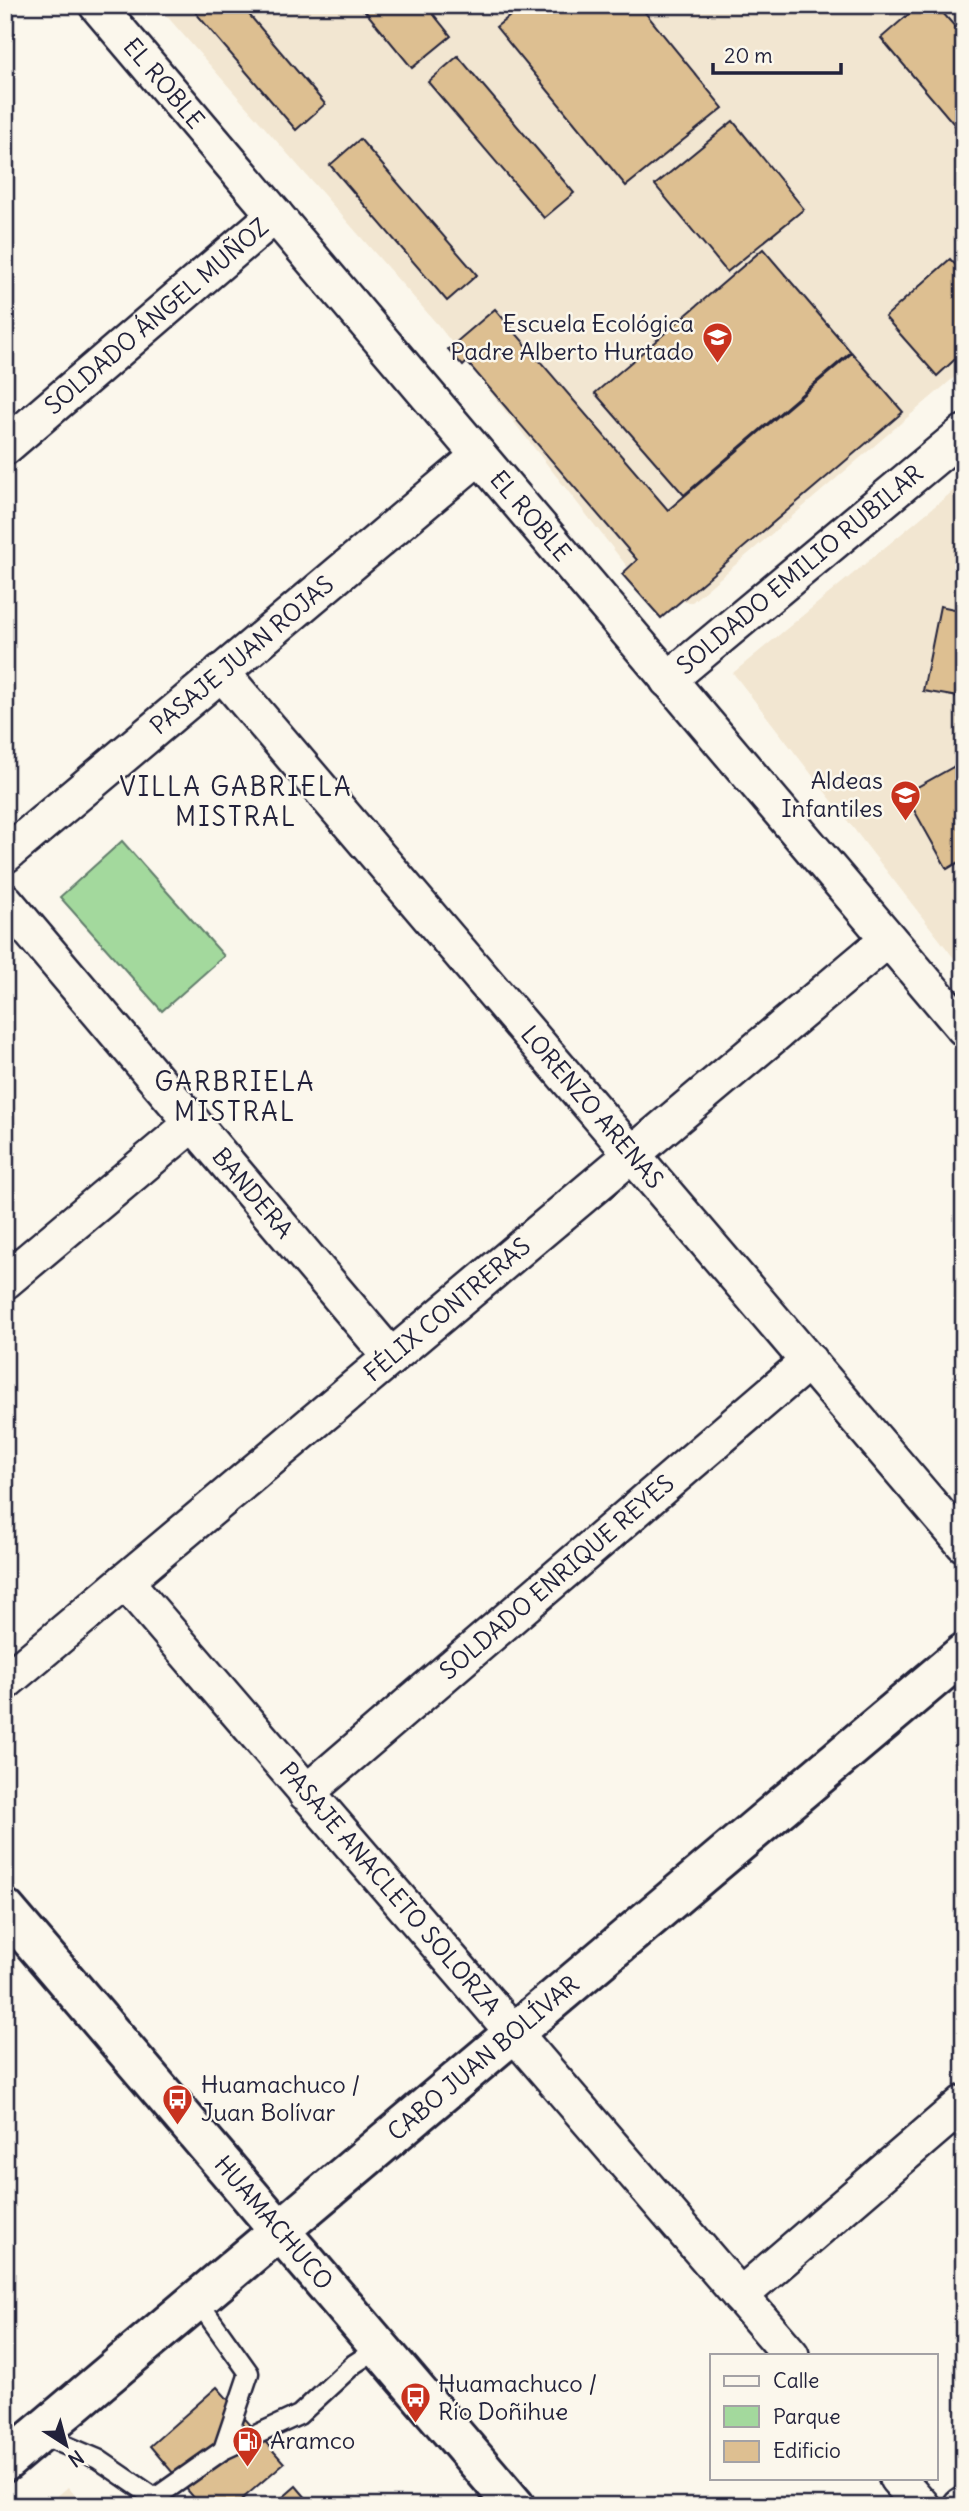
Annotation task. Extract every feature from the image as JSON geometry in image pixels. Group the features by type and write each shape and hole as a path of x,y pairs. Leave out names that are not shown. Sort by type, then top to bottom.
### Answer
{"street":[{"name":"EL ROBLE","path":"97,5 964,1028"},
{"name":"SOLDADO ÁNGEL MUÑOZ","path":"5,447 275,215"},
{"name":"SOLDADO EMILIO RUBILAR","path":"668,680 964,433"},
{"name":"PASAJE JUAN ROJAS","path":"5,855 479,456"},
{"name":"LORENZO ARENAS","path":"221,672 964,1544"},
{"name":"BANDERA","path":"5,901 391,1357"},
{"name":"FÉLIX CONTRERAS","path":"5,1682 888,939"},
{"path":"5,1281 193,1123"},
{"name":"SOLDADO ENRIQUE REYES","path":"306,1793 808,1362"},
{"name":"PASAJE ANACLETO SOLORZA","path":"125,1581 790,2354"},
{"name":"CABO JUAN BOLÍVAR","path":"5,2462 964,1653"},
{"name":"HUAMACHUCO","path":"5,1909 515,2506"},
{"path":"740,2296 964,2103"},
{"path":"899,2480 922,2506"}],"lane":[{"path":"197,2300 248,2373 223,2450"},
{"path":"39,2434 98,2459 155,2498 223,2450 299,2415 354,2364 380,2347"}],"shaded area":[{"path":"157,5 964,5 964,369 692,602 654,601 438,325"},
{"name":"Aldeas Infantiles","path":"964,482 964,971 733,673"},
{"path":"68,2487 84,2506 46,2506"}],"green space":[{"path":"122,841 224,956 162,1011 60,897"}],"building":[{"path":"189,5 241,5 325,104 296,130"},
{"path":"360,5 426,5 451,36 412,68"},
{"path":"524,5 639,5 723,108 626,186 496,27"},
{"path":"919,5 936,5 964,37 964,136 881,38"},
{"path":"458,56 574,193 544,218 428,82"},
{"path":"733,121 804,209 727,272 655,185"},
{"path":"360,139 477,275 447,301 330,165"},
{"path":"763,249 851,352 684,495 595,393"},
{"path":"950,259 964,274 964,351 937,376 885,317"},
{"path":"495,309 668,510 852,353 903,412 661,618 622,574 637,560 467,362 463,366 448,349"},
{"path":"940,606 964,611 964,698 923,691"},
{"path":"964,761 964,859 947,869 905,794"},
{"path":"217,2387 284,2463 234,2506 201,2506 150,2446"},
{"path":"296,2486 313,2506 273,2506"}],"place":[{"name":"Escuela Ecológica Padre Alberto Hurtado","path":"717,365"},
{"name":"Aldeas Infantiles","path":"906,822"},
{"name":"Huamachuco / Juan Bolívar","path":"178,2126"},
{"name":"Huamachuco / Río Doñihue","path":"415,2425"},
{"name":"Aramco","path":"247,2468"}],"district":[{"name":"VILLA GABRIELA MISTRAL","path":"236,802"},
{"name":"GARBRIELA MISTRAL","path":"235,1097"}]}
